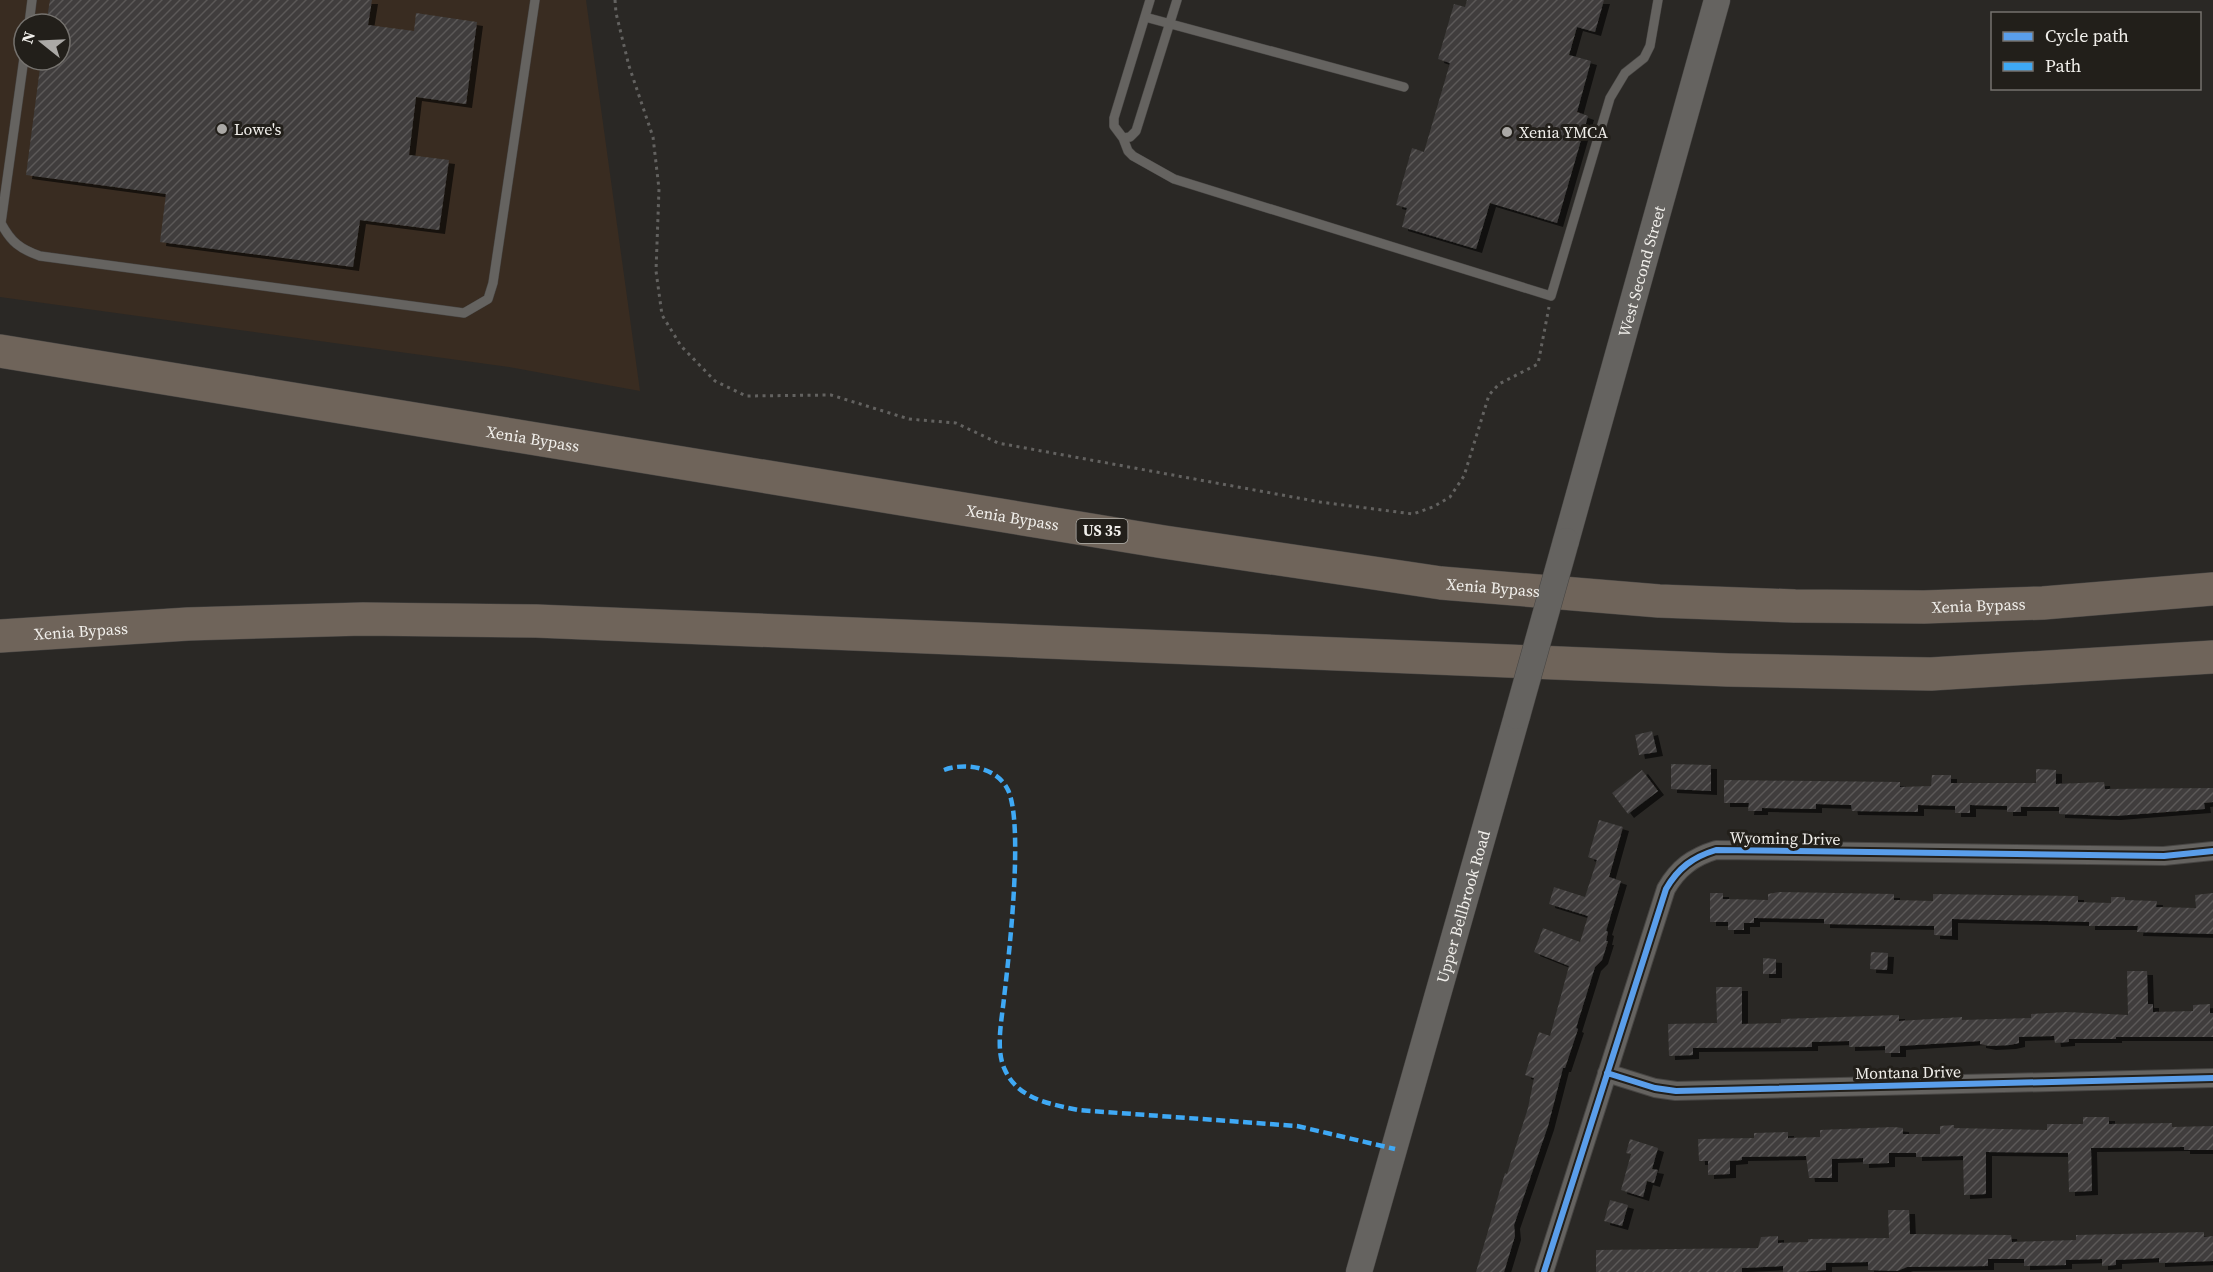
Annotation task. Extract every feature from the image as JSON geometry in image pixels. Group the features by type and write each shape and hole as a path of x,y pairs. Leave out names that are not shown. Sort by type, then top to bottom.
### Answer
{"highway":[{"path":"0,337 256,382 432,423"},
{"name":"Xenia Bypass","path":"0,351 1164,542 1441,583 1659,601 1807,606 1924,607 2043,603 2213,590"},
{"name":"Xenia Bypass","path":"0,636 188,624 363,619 536,621 1693,668 1921,674 2213,657"}],"main road":[{"name":"West Second Street","path":"1566,541 1717,0"},
{"name":"Upper Bellbrook Road","path":"1359,1272 1566,541"}],"street":[{"name":"Wyoming Drive","path":"1544,1272 1666,889 1683,866 1700,855 1716,850 2164,856 2213,851"},
{"name":"Montana Drive","path":"1607,1073 1655,1088 1676,1091 2213,1078"}],"lane":[{"path":"22,72 1,223 9,237 21,249 40,256 464,313 488,299 493,283 535,0"},
{"path":"1150,0 1114,118 1114,126 1123,138 1128,152 1133,156 1174,179 1551,296 1610,98 1625,73 1644,58 1650,46 1658,0"},
{"path":"1123,138 1130,137 1136,131 1177,0"},
{"path":"1145,17 1404,87"}],"path":[{"path":"615,0 616,14 629,66 653,137 659,189 656,271 662,315 681,346 715,381 746,396 831,395 909,419 956,423 998,443 1320,502 1413,513 1433,507 1450,497 1464,476 1489,395 1499,384 1538,364 1551,296"}],"shaded area":[{"path":"0,0 586,0 640,391 509,367 0,297"}],"building":[{"name":"Lowe's","path":"50,0 372,0 368,25 414,31 416,13 477,22 466,104 416,97 409,155 449,160 439,230 360,220 353,267 160,242 166,194 26,175 39,72 72,72 72,12 48,12"},
{"name":"Xenia YMCA","path":"1467,0 1604,0 1595,32 1577,27 1569,55 1591,61 1577,112 1588,116 1557,223 1490,203 1476,249 1402,227 1407,208 1396,205 1412,148 1424,152 1450,63 1438,59 1454,4 1465,7"},
{"path":"1652,731 1657,752 1639,755 1635,735"},
{"path":"1671,764 1711,765 1711,791 1671,789"},
{"path":"2036,769 2056,770 2056,784 2104,782 2105,789 2213,788 2213,802 2204,803 2205,809 2115,816 2059,814 2059,807 2021,807 2021,812 2007,812 2007,806 1970,805 1970,813 1955,813 1955,806 1918,805 1918,812 1852,811 1851,805 1816,804 1816,809 1762,808 1762,811 1748,811 1749,803 1724,803 1724,780 1900,782 1900,787 1931,786 1932,775 1951,775 1951,783 2036,783"},
{"path":"1642,770 1658,791 1628,814 1612,793"},
{"path":"1599,820 1623,827 1609,877 1621,881 1606,931 1608,932 1606,941 1608,941 1602,960 1595,967 1576,1028 1578,1029 1565,1068 1563,1068 1548,1126 1514,1225 1515,1236 1504,1272 1476,1272 1505,1173 1507,1174 1528,1108 1534,1078 1525,1075 1539,1032 1550,1036 1569,966 1534,952 1543,928 1580,942 1588,916 1549,904 1554,887 1585,897 1597,860 1588,857"},
{"path":"1779,892 1894,894 1894,900 1933,901 1933,894 2078,896 2078,902 2111,903 2111,897 2125,897 2125,900 2157,901 2156,907 2196,908 2195,895 2213,893 2213,934 2137,932 2138,926 2089,926 2089,922 1952,919 1952,936 1934,935 1934,926 1824,924 1824,919 1754,918 1754,923 1744,923 1744,930 1728,930 1728,922 1710,922 1710,893 1723,893 1723,899 1768,900 1768,894"},
{"path":"1871,952 1888,953 1887,970 1870,969"},
{"path":"1763,958 1776,959 1776,974 1763,974"},
{"path":"2127,971 2147,971 2148,1004 2153,1004 2153,1012 2193,1011 2193,1005 2210,1004 2210,1013 2213,1013 2213,1037 2116,1037 2116,1039 2069,1039 2069,1042 2055,1043 2054,1036 2019,1037 2019,1043 2010,1045 1990,1046 1980,1044 1980,1041 1900,1046 1900,1053 1885,1053 1885,1046 1849,1047 1849,1041 1812,1042 1812,1047 1693,1048 1693,1055 1669,1056 1668,1024 1717,1023 1716,987 1742,987 1742,1024 1781,1023 1781,1019 1899,1015 1899,1021 1962,1017 1962,1020 2031,1018 2031,1014 2067,1012 2128,1015"},
{"path":"2083,1117 2109,1117 2109,1124 2172,1123 2172,1127 2213,1126 2213,1150 2184,1150 2184,1147 2091,1148 2092,1191 2069,1192 2068,1153 1986,1152 1986,1194 1964,1195 1963,1156 1916,1157 1916,1153 1889,1153 1889,1163 1863,1164 1863,1158 1832,1159 1832,1178 1809,1178 1806,1156 1742,1157 1742,1160 1730,1161 1730,1174 1708,1175 1708,1161 1699,1161 1698,1139 1754,1138 1754,1133 1788,1132 1788,1138 1820,1137 1820,1130 1893,1127 1903,1128 1903,1134 1940,1134 1940,1126 1954,1125 1954,1128 2047,1130 2047,1124 2083,1124"},
{"path":"1630,1139 1658,1148 1652,1169 1658,1170 1654,1183 1647,1181 1643,1197 1621,1190 1631,1154 1626,1153"},
{"path":"1610,1200 1628,1205 1622,1226 1604,1221"},
{"path":"1888,1210 1909,1210 1910,1234 2011,1235 2012,1242 2076,1240 2076,1235 2204,1232 2204,1237 2213,1236 2213,1261 2159,1263 2159,1258 2116,1260 2116,1265 2102,1266 2102,1259 2066,1260 2066,1265 2024,1266 2024,1259 1988,1259 1988,1266 1907,1267 1897,1271 1868,1270 1868,1262 1826,1263 1826,1270 1798,1272 1783,1272 1783,1266 1742,1268 1742,1272 1596,1272 1596,1250 1758,1248 1761,1237 1778,1236 1778,1243 1808,1242 1808,1239 1889,1238"}],"marked path":[{"path":"944,770 971,767 988,771 1003,782 1013,807 1014,891 1000,1053 1005,1070 1018,1088 1036,1099 1078,1110 1297,1126 1395,1149"}],"cycle path":[{"path":"1544,1272 1666,889 1681,869 1693,860 1716,850 2164,856 2213,851"},
{"path":"1607,1073 1655,1088 1676,1091 2213,1078"}],"place":[{"name":"Lowe's","path":"222,129"},
{"name":"Xenia YMCA","path":"1507,132"}]}
